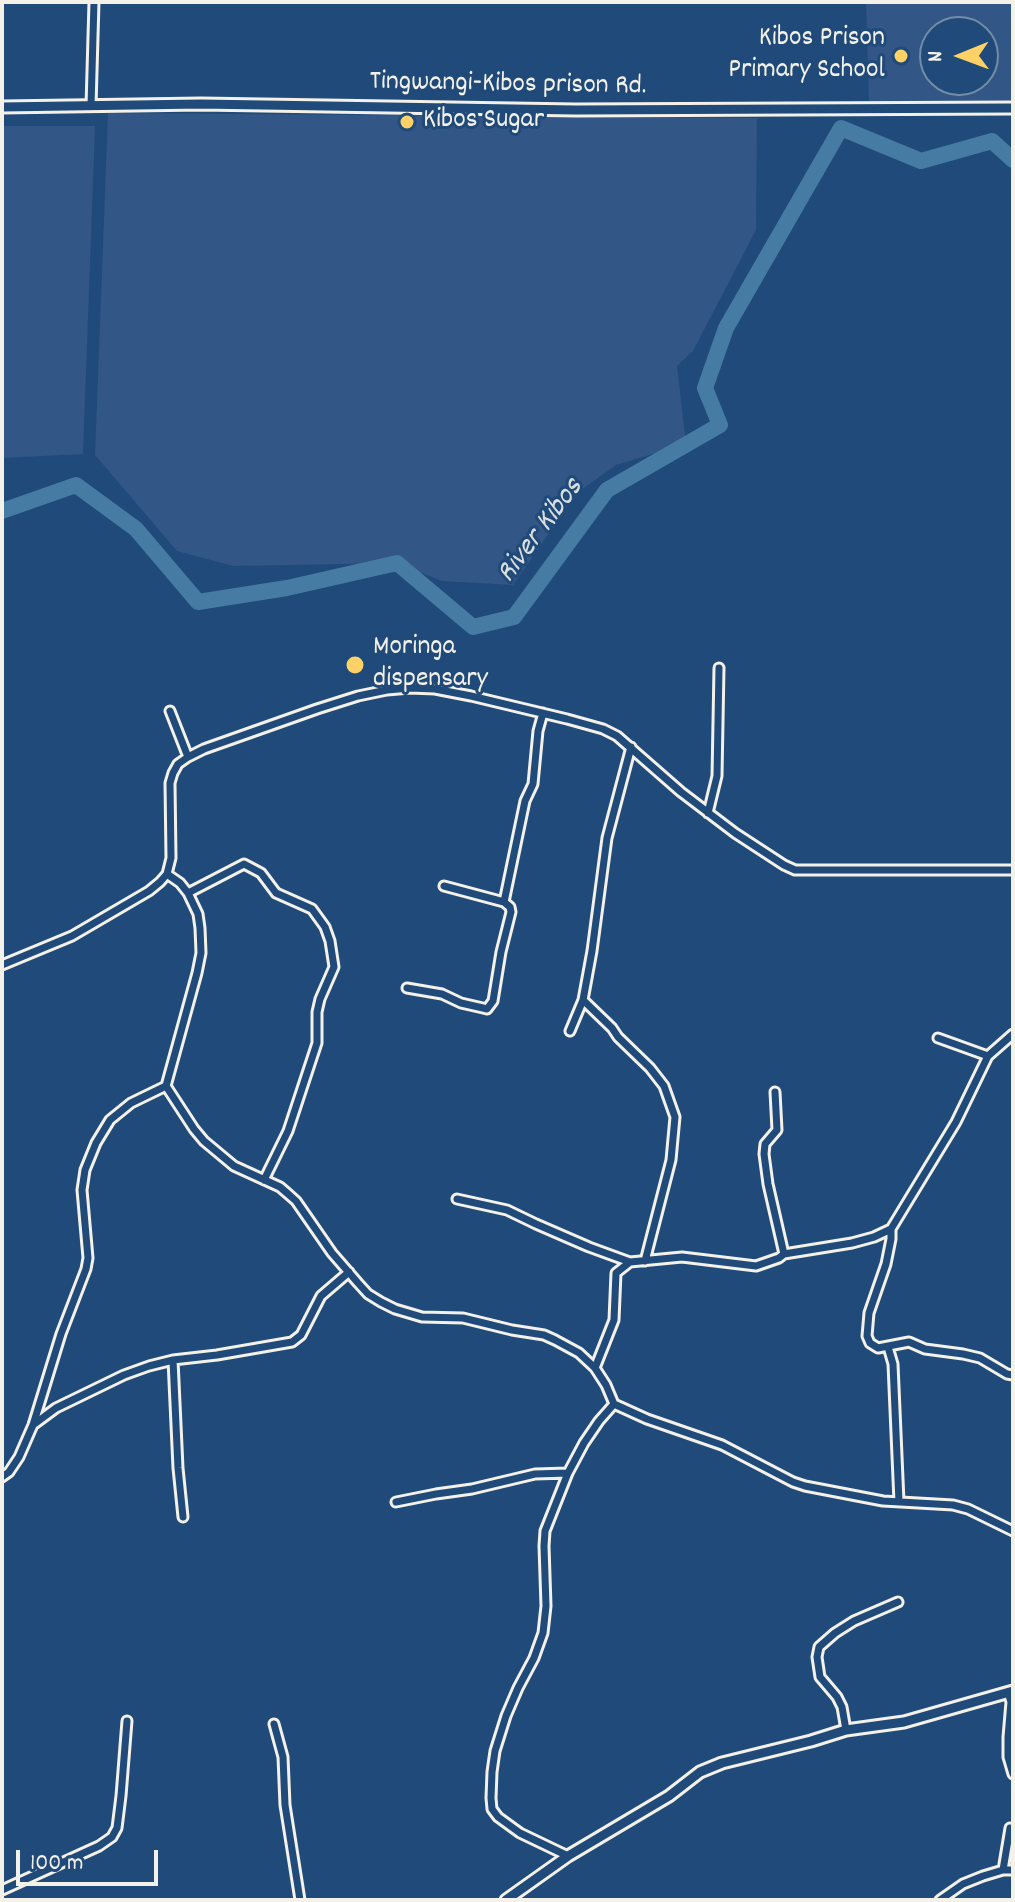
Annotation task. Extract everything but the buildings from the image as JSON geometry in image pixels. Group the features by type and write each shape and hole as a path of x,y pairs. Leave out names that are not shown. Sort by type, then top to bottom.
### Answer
{"street":[{"path":"91,106 94,2"},
{"name":"Tingwangi-Kibos prison Rd.","path":"2,107 216,104 576,110 1013,108"},
{"path":"708,813 717,776 719,668"},
{"path":"2,965 72,936 149,891 167,874 172,848 170,783 178,764 204,749 317,709 387,690 435,689 603,729 631,747 735,833 795,870 1013,870"},
{"path":"170,711 188,757"},
{"path":"504,902 525,801 533,784 538,731 543,713"},
{"path":"570,1031 583,1000 607,838 631,747"},
{"path":"188,893 244,864 261,873 276,893 312,909 325,927 330,941 334,967 317,1012 317,1043 288,1131 264,1180"},
{"path":"167,874 180,883 193,901 198,914 201,953 166,1086 204,1141 234,1166 280,1187 296,1201 332,1253 368,1294 395,1309 422,1317 463,1318 544,1335 569,1346 595,1368 614,1404 628,1412 722,1445 793,1482 899,1502 953,1505 1013,1531"},
{"path":"407,988 442,994 483,1008 490,1007 493,1001 510,907 504,902 444,886"},
{"path":"583,1000 650,1068 664,1086 675,1117 671,1160 645,1261"},
{"path":"1013,1034 988,1056 932,1165 891,1229 886,1264 869,1313 867,1336 870,1343 878,1348 909,1342 925,1349 963,1354 1013,1375"},
{"path":"938,1038 988,1056"},
{"path":"2,1477 19,1457 33,1425 61,1334 86,1269 88,1258 82,1190 85,1170 96,1143 110,1120 131,1103 166,1086"},
{"path":"775,1092 777,1130 765,1144 764,1154 784,1254"},
{"path":"457,1199 507,1210 578,1243 630,1262 682,1257 756,1266 784,1254 852,1243 891,1229"},
{"path":"595,1368 614,1320 616,1273 630,1262"},
{"path":"33,1425 56,1408 124,1375 173,1360 292,1342 301,1335 321,1296 349,1272"},
{"path":"888,1347 893,1364 899,1502"},
{"path":"173,1360 183,1517"},
{"path":"568,1856 507,1825 492,1809 495,1751 512,1702 543,1633 546,1606 545,1531 568,1473 599,1421 614,1404"},
{"path":"396,1502 535,1474 568,1473"},
{"path":"846,1730 842,1707 820,1677 817,1663 819,1647 854,1621 898,1602"},
{"path":"506,1900 568,1856 669,1796 700,1772 722,1763 846,1730 904,1722 1010,1691 1008,1757 1013,1774"},
{"path":"2,1890 99,1846 112,1837 117,1828 127,1721"},
{"path":"274,1724 283,1757 285,1805 300,1900"},
{"path":"1003,1870 1010,1828"},
{"path":"940,1900 963,1884 1003,1870 1013,1870"}],"shaded area":[{"name":"Kibos Prison Primary School","path":"866,2 1013,2 1013,101 869,101"},
{"path":"108,113 757,118 756,230 693,351 677,366 686,444 616,465 577,493 513,585 442,581 397,563 233,566 177,551 95,455"},
{"path":"2,126 95,126 83,454 2,458"}],"waterway":[{"name":"River Kibos","path":"2,511 76,485 136,529 198,602 287,588 397,563 473,627 514,617 607,490 720,425 705,388 726,328 841,128 921,161 992,141 1013,160"}],"place":[{"name":"Kibos Prison Primary School","path":"901,56"},
{"name":"Kibos Sugar","path":"407,122"},
{"name":"Moringa dispensary","path":"355,665"}]}
